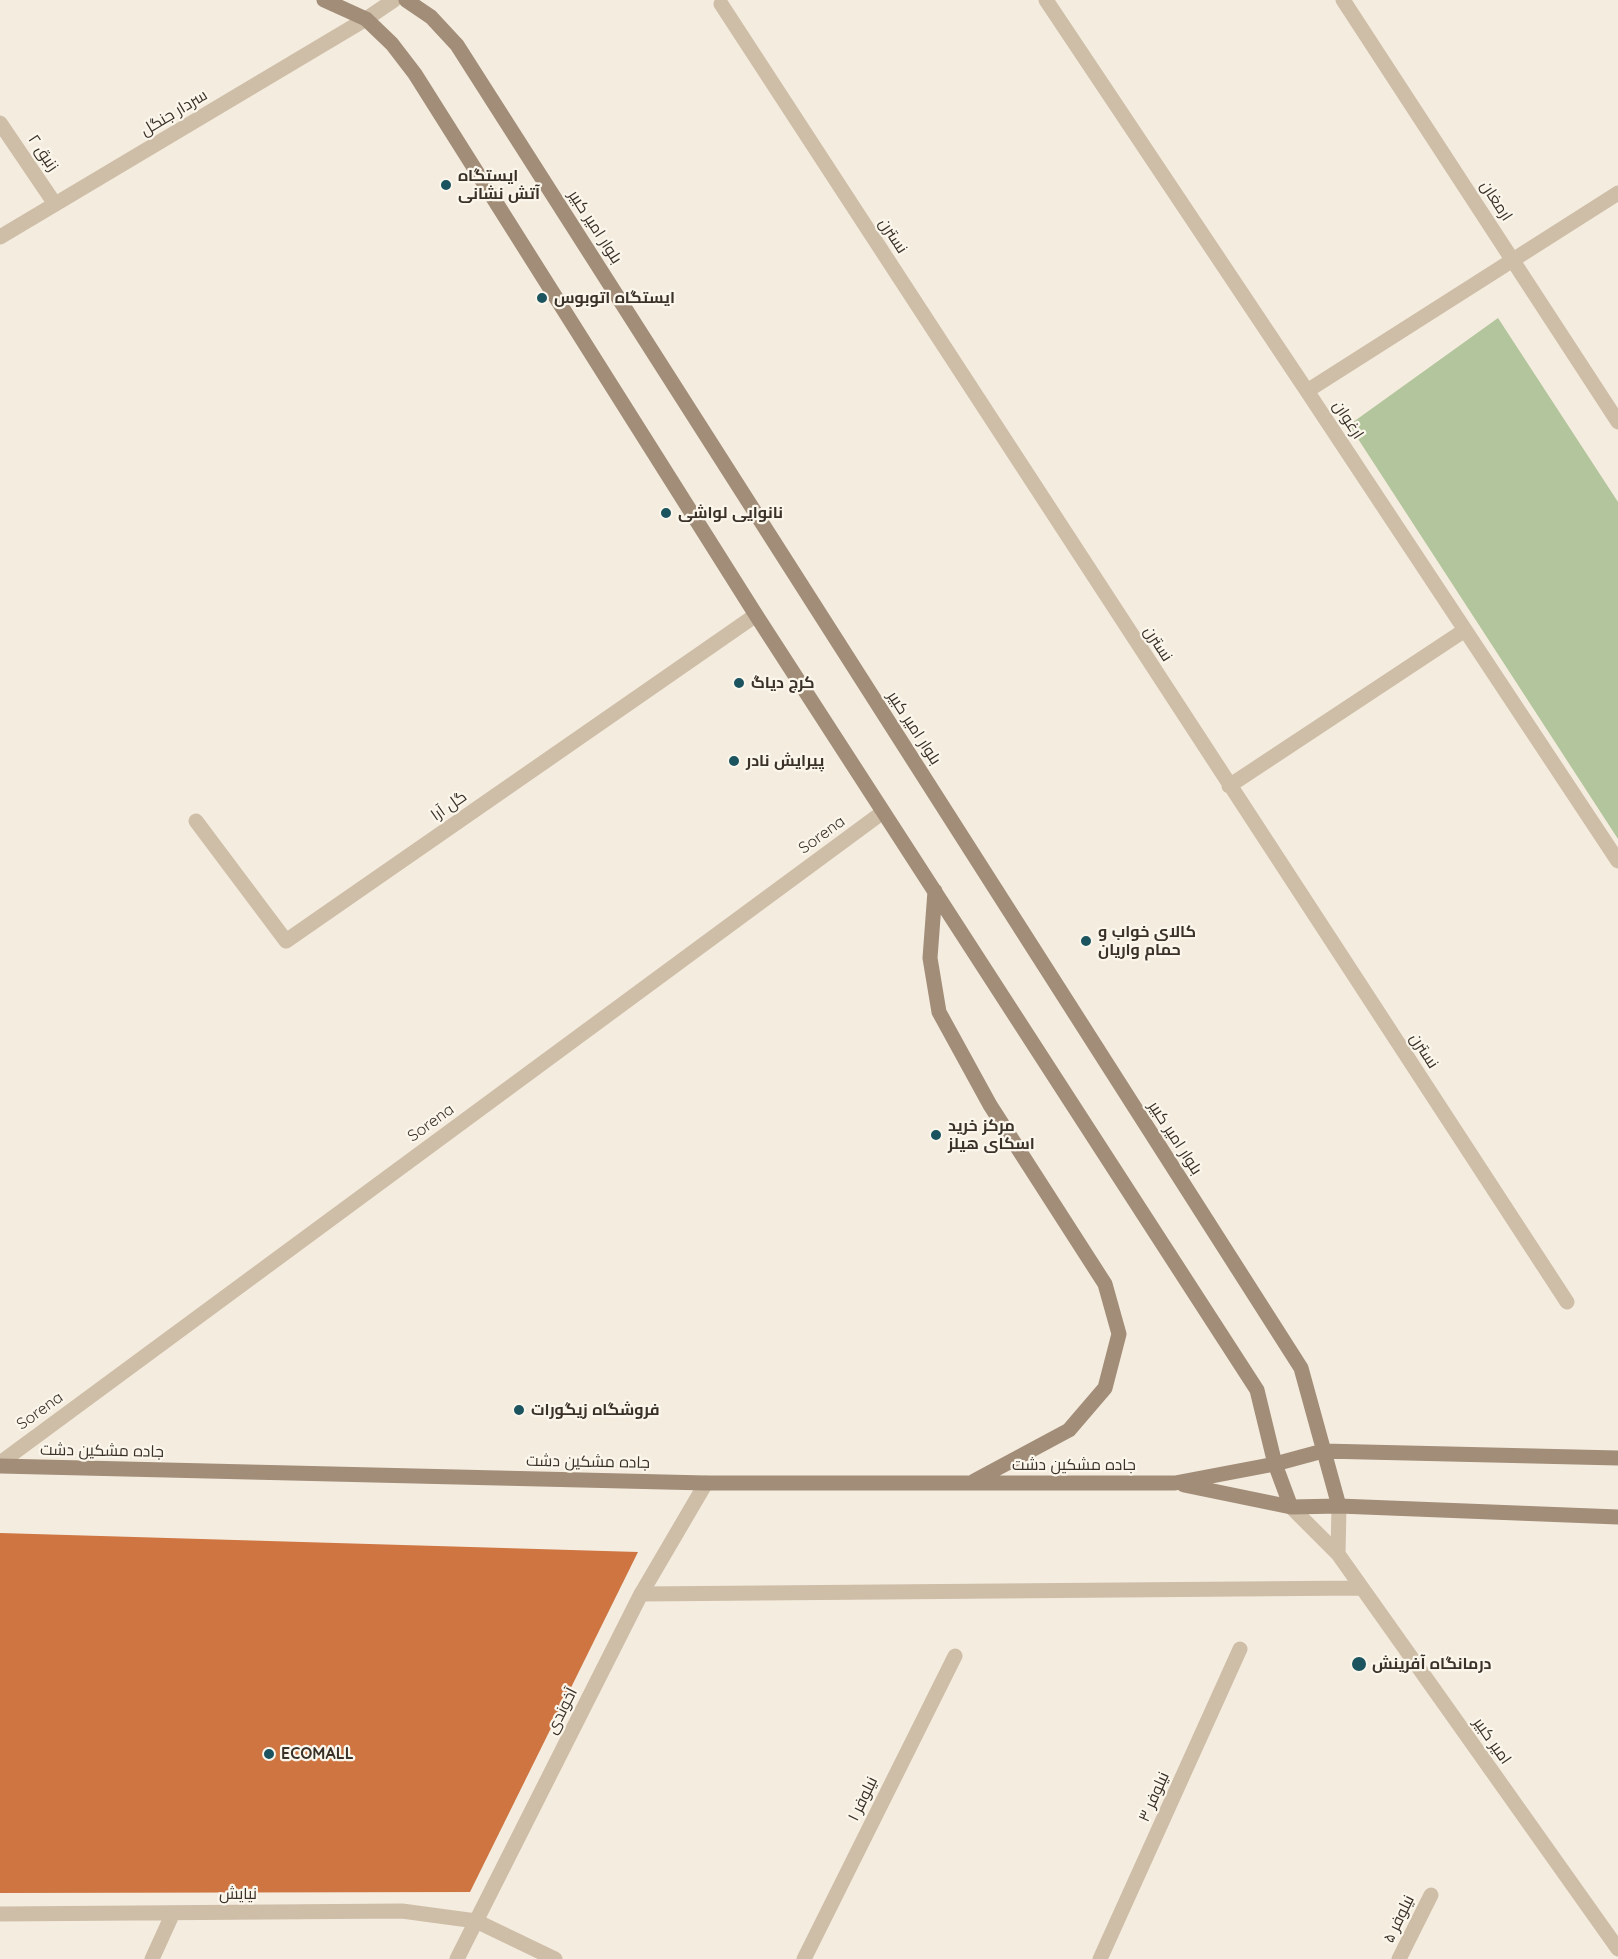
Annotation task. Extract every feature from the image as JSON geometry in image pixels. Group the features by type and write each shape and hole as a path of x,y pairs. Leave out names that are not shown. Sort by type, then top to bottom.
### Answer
{"main road":[{"path":"324,0 366,19 392,44 415,74 756,615 1257,1390 1275,1464 1291,1508"},
{"name":"بلوار امیر کبیر","path":"406,0 431,17 457,45 1301,1368 1339,1506"},
{"path":"935,891 930,958 939,1011 990,1105 1105,1284 1119,1334 1105,1388 1069,1430 972,1483"},
{"name":"جاده مشکین دشت","path":"0,1465 706,1482 1175,1483 1275,1464 1323,1451 1618,1458"},
{"name":"جاده مشکین دشت","path":"1175,1483 1291,1508 1339,1506 1618,1517"}],"street":[{"name":"سردار جنگل","path":"0,237 366,19 394,0"},
{"name":"ارغوان","path":"1046,0 1618,861"},
{"name":"ارمغان","path":"1343,0 1618,422"},
{"name":"نسترن","path":"721,4 1567,1302"},
{"name":"زنبق ۲","path":"0,123 56,204"},
{"path":"1307,391 1618,193"},
{"name":"گل آرا","path":"196,821 286,941 756,615"},
{"path":"1229,786 1465,630"},
{"name":"Sorena","path":"0,1465 883,812"},
{"name":"آخوندی","path":"458,1959 641,1594 706,1482"},
{"path":"1338,1554 1339,1506"},
{"name":"امیر کبیر","path":"1291,1508 1338,1554 1618,1949"},
{"path":"641,1594 1360,1588"},
{"name":"نیلوفر ۳","path":"1100,1959 1240,1649"},
{"name":"نیلوفر ۱","path":"804,1959 954,1656"},
{"name":"نیلوفر ۵","path":"1400,1959 1431,1895"},
{"name":"نیایش","path":"0,1914 402,1911 476,1921 555,1959"},
{"path":"152,1959 173,1912"}],"green space":[{"path":"1498,318 1618,502 1618,839 1349,425"}],"building":[{"name":"ECOMALL","path":"0,1533 638,1552 470,1892 0,1893"}],"place":[{"name":"ایستگاه آتش نشانی","path":"446,185"},
{"name":"ایستگاه اتوبوس","path":"542,298"},
{"name":"نانوایی لواشی","path":"666,513"},
{"name":"کرج دیاگ","path":"739,683"},
{"name":"پیرایش نادر","path":"734,761"},
{"name":"کالای خواب و حمام واریان","path":"1086,941"},
{"name":"مرکز خرید اسکای هیلز","path":"936,1135"},
{"name":"فروشگاه زیگورات","path":"519,1410"},
{"name":"درمانگاه آفرینش","path":"1359,1664"},
{"name":"ECOMALL","path":"269,1754"}]}
